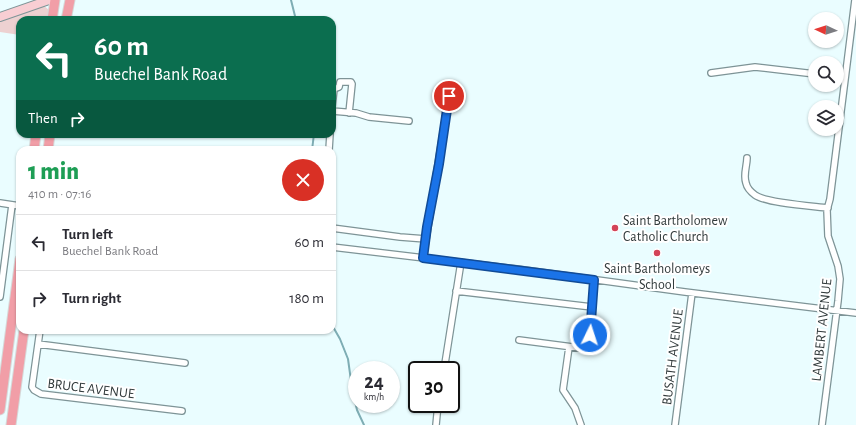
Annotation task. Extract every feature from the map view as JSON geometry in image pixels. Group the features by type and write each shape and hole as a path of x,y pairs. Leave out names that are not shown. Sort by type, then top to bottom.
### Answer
{"main road":[{"path":"0,17 49,0"},
{"path":"53,16 55,0"},
{"path":"67,16 70,0"},
{"path":"0,410 16,289"},
{"path":"12,425 23,334"}],"street":[{"name":"LAMBERT AVENUE","path":"822,425 840,279 838,266 828,236 828,208 856,0"},
{"path":"711,73 755,67 808,73"},
{"path":"336,89 339,88 340,82 342,81 351,82 349,112"},
{"path":"423,258 449,96"},
{"path":"336,111 356,113 369,117 410,121"},
{"path":"747,158 745,173 746,183 755,195 770,200 828,208"},
{"path":"0,204 16,206"},
{"path":"0,297 12,205"},
{"path":"336,229 426,239"},
{"path":"336,247 461,262 856,313"},
{"path":"445,361 461,262"},
{"path":"519,340 588,349 594,280"},
{"path":"456,291 592,307"},
{"name":"BUSATH AVENUE","path":"675,425 692,293"},
{"name":"BRUCE AVENUE","path":"39,334 32,387 36,392 41,394 182,411"},
{"path":"38,344 185,363"},
{"path":"569,347 564,390 575,408 581,425"},
{"path":"436,425 437,413"}],"shaded area":[{"path":"43,5 49,10 48,16 16,16 16,34 0,32 0,20"}],"waterway":[{"path":"291,0 295,16"},
{"path":"312,146 314,138"},
{"path":"336,332 348,359 357,410 364,425"}],"place":[{"name":"Saint Bartholomew Catholic Church","path":"615,228"},
{"name":"Saint Bartholomeys School","path":"657,253"}],"route":[{"path":"449,96 423,258 594,280 590,335"}]}
